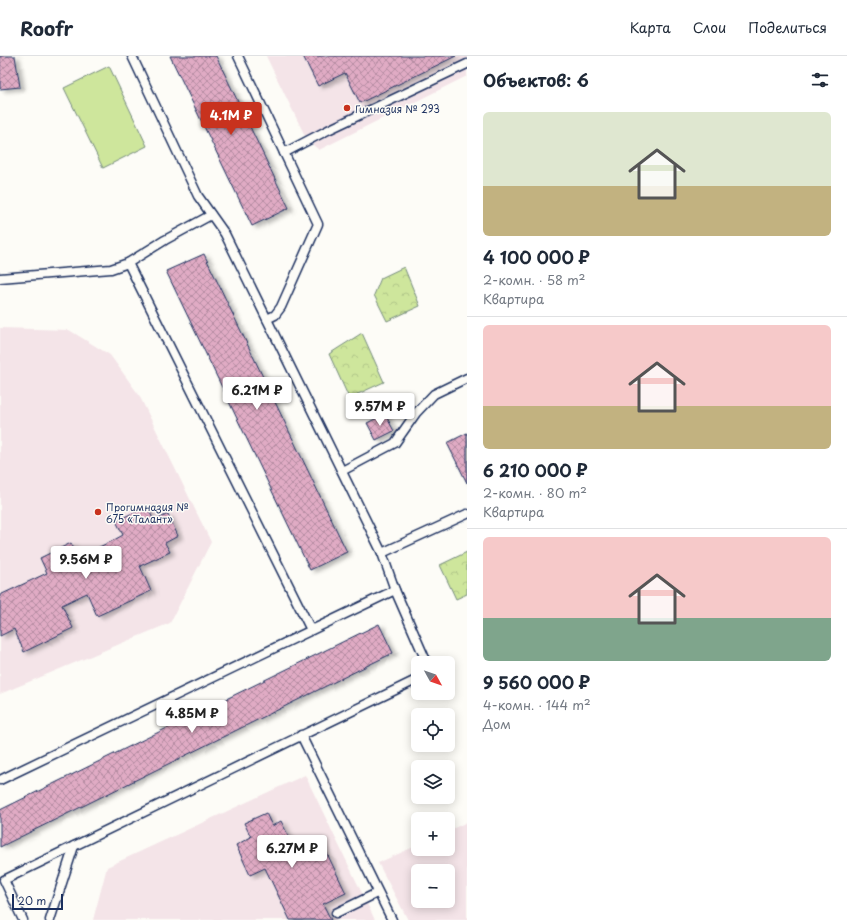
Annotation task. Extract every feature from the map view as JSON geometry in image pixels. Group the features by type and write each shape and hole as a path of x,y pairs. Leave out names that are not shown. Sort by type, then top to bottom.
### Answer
{"lane":[{"path":"132,56 198,196 225,234 382,553 395,590 424,656"},
{"path":"238,56 318,224 281,307 275,315 267,319"},
{"path":"284,153 328,130 467,64"},
{"path":"0,278 111,269 128,264 165,240 211,215"},
{"path":"128,264 311,630"},
{"path":"342,471 395,442 416,413 434,394 467,378"},
{"path":"382,553 467,514"},
{"path":"0,780 395,590"},
{"path":"23,920 4,880 301,734 411,682"},
{"path":"301,734 377,893 392,920"},
{"path":"50,920 74,846"},
{"path":"336,913 377,893"}],"shaded area":[{"name":"Гимназия № 293","path":"266,56 467,56 467,76 319,150 307,140"},
{"name":"Прогимназия № 675 «Талант»","path":"0,328 69,330 110,355 139,395 211,542 170,623 0,694"},
{"path":"305,775 375,920 93,920 107,867"},
{"path":"467,822 467,920 408,920 378,863 411,848 411,856 455,856 455,828"}],"green space":[{"path":"109,66 147,146 103,168 64,88"},
{"path":"404,267 420,306 387,321 374,295 381,278"},
{"path":"362,333 384,382 349,398 329,354"},
{"path":"467,552 467,594 456,599 440,565"}],"building":[{"path":"0,56 15,56 20,87 0,89"},
{"path":"170,56 216,56 289,208 252,226"},
{"path":"303,56 456,56 360,103 345,73 318,86"},
{"path":"204,254 347,552 310,570 166,271"},
{"path":"385,414 394,431 376,440 367,423"},
{"path":"467,433 467,483 447,443"},
{"path":"147,506 154,521 168,514 178,536 165,543 170,552 140,566 151,591 97,616 87,593 62,605 73,628 24,652 14,629 0,636 0,595 47,573 40,558 71,543 78,557 114,540 123,535 116,521"},
{"path":"379,624 393,653 0,847 0,810"},
{"path":"266,813 272,826 281,821 296,851 320,839 346,893 323,904 331,920 290,920 265,868 250,875 236,845 251,837 244,823"}],"place":[{"name":"Гимназия № 293","path":"347,108"},
{"name":"Прогимназия № 675 «Талант»","path":"98,512"}]}
